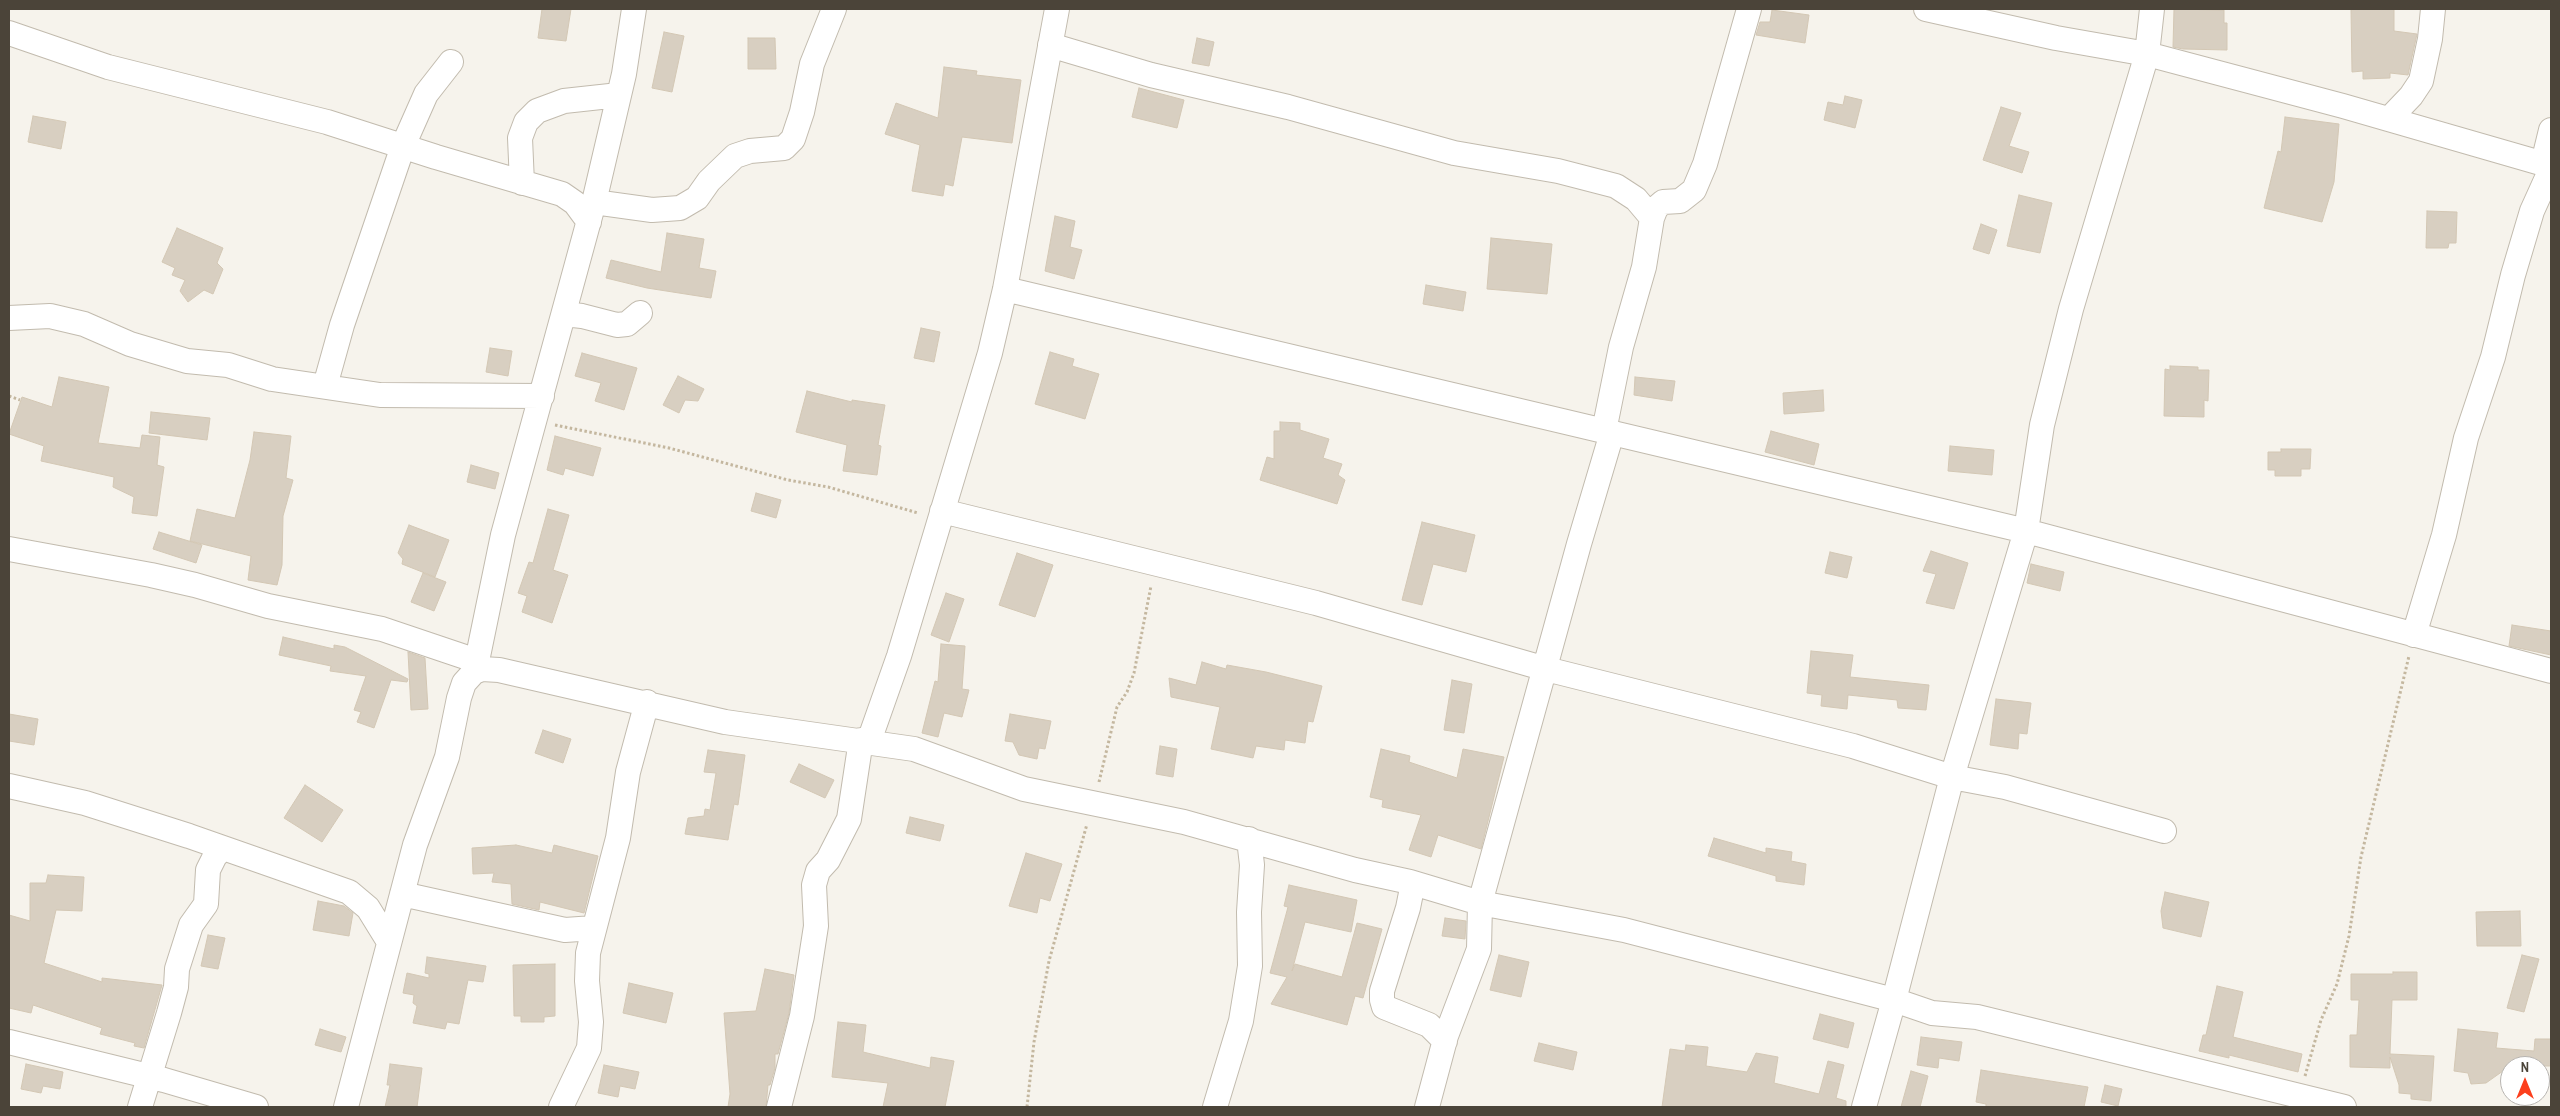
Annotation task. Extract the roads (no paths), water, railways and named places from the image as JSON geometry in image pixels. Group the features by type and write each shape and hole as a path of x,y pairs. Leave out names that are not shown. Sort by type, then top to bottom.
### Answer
{"street":[{"path":"346,1107 416,845 447,757 459,698 464,683 475,666 503,534 592,212 619,95 634,9"},
{"path":"9,33 108,67 327,122 562,194 592,212 680,208 697,198 709,181 735,156 750,151 784,148 793,139 802,112 812,64 834,9"},
{"path":"779,1107 802,1016 816,926 814,885 818,871 828,860 849,819 865,741 899,656 959,452 976,405 1005,290 1057,9"},
{"path":"1427,1107 1444,1041 1478,949 1480,903 1546,669 1608,432 1621,347 1644,267 1652,218 1656,208 1663,202 1680,201 1694,190 1705,164 1749,9"},
{"path":"1926,9 2056,38 2147,54 2389,119 2548,166"},
{"path":"1864,1107 1952,777 2026,530 2042,425 2068,318 2147,54 2152,9"},
{"path":"2389,119 2411,96 2421,81 2430,39 2433,9"},
{"path":"1050,45 1151,75 1288,107 1454,153 1558,171 1616,186 1636,199 1652,218"},
{"path":"325,386 345,318 418,107 450,62"},
{"path":"522,183 520,138 526,122 538,111 564,101 619,95"},
{"path":"2414,634 2444,534 2466,438 2493,358 2513,275 2548,166 2551,130"},
{"path":"1005,290 2026,530 2551,671"},
{"path":"564,314 582,316 617,326 627,324 640,314"},
{"path":"9,318 50,316 84,324 130,344 176,359 210,365 228,365 272,379 380,395 438,398 542,396"},
{"path":"941,515 1316,602 1546,669 1853,746 1952,777 2006,787 2164,831"},
{"path":"9,549 151,575 268,606 382,629 482,669 499,670 647,702 725,722 914,749 1024,789 1092,805 1184,822 1355,870 1413,883 1480,903 1624,930 1894,1000 1932,1013 1977,1017 2344,1107"},
{"path":"561,1107 589,1048 591,1022 587,981 588,953 618,838 628,772 647,702"},
{"path":"9,786 85,803 349,892 368,908 389,942"},
{"path":"1216,1107 1241,1021 1250,966 1249,912 1252,865 1249,839"},
{"path":"140,1107 169,1013 176,987 177,969 191,925 206,904 208,870 215,856 223,848"},
{"path":"1413,883 1408,908 1382,991 1382,1000 1384,1007 1429,1025 1444,1041"},
{"path":"402,894 565,930 594,928"},
{"path":"9,1042 150,1077 256,1107"}]}
